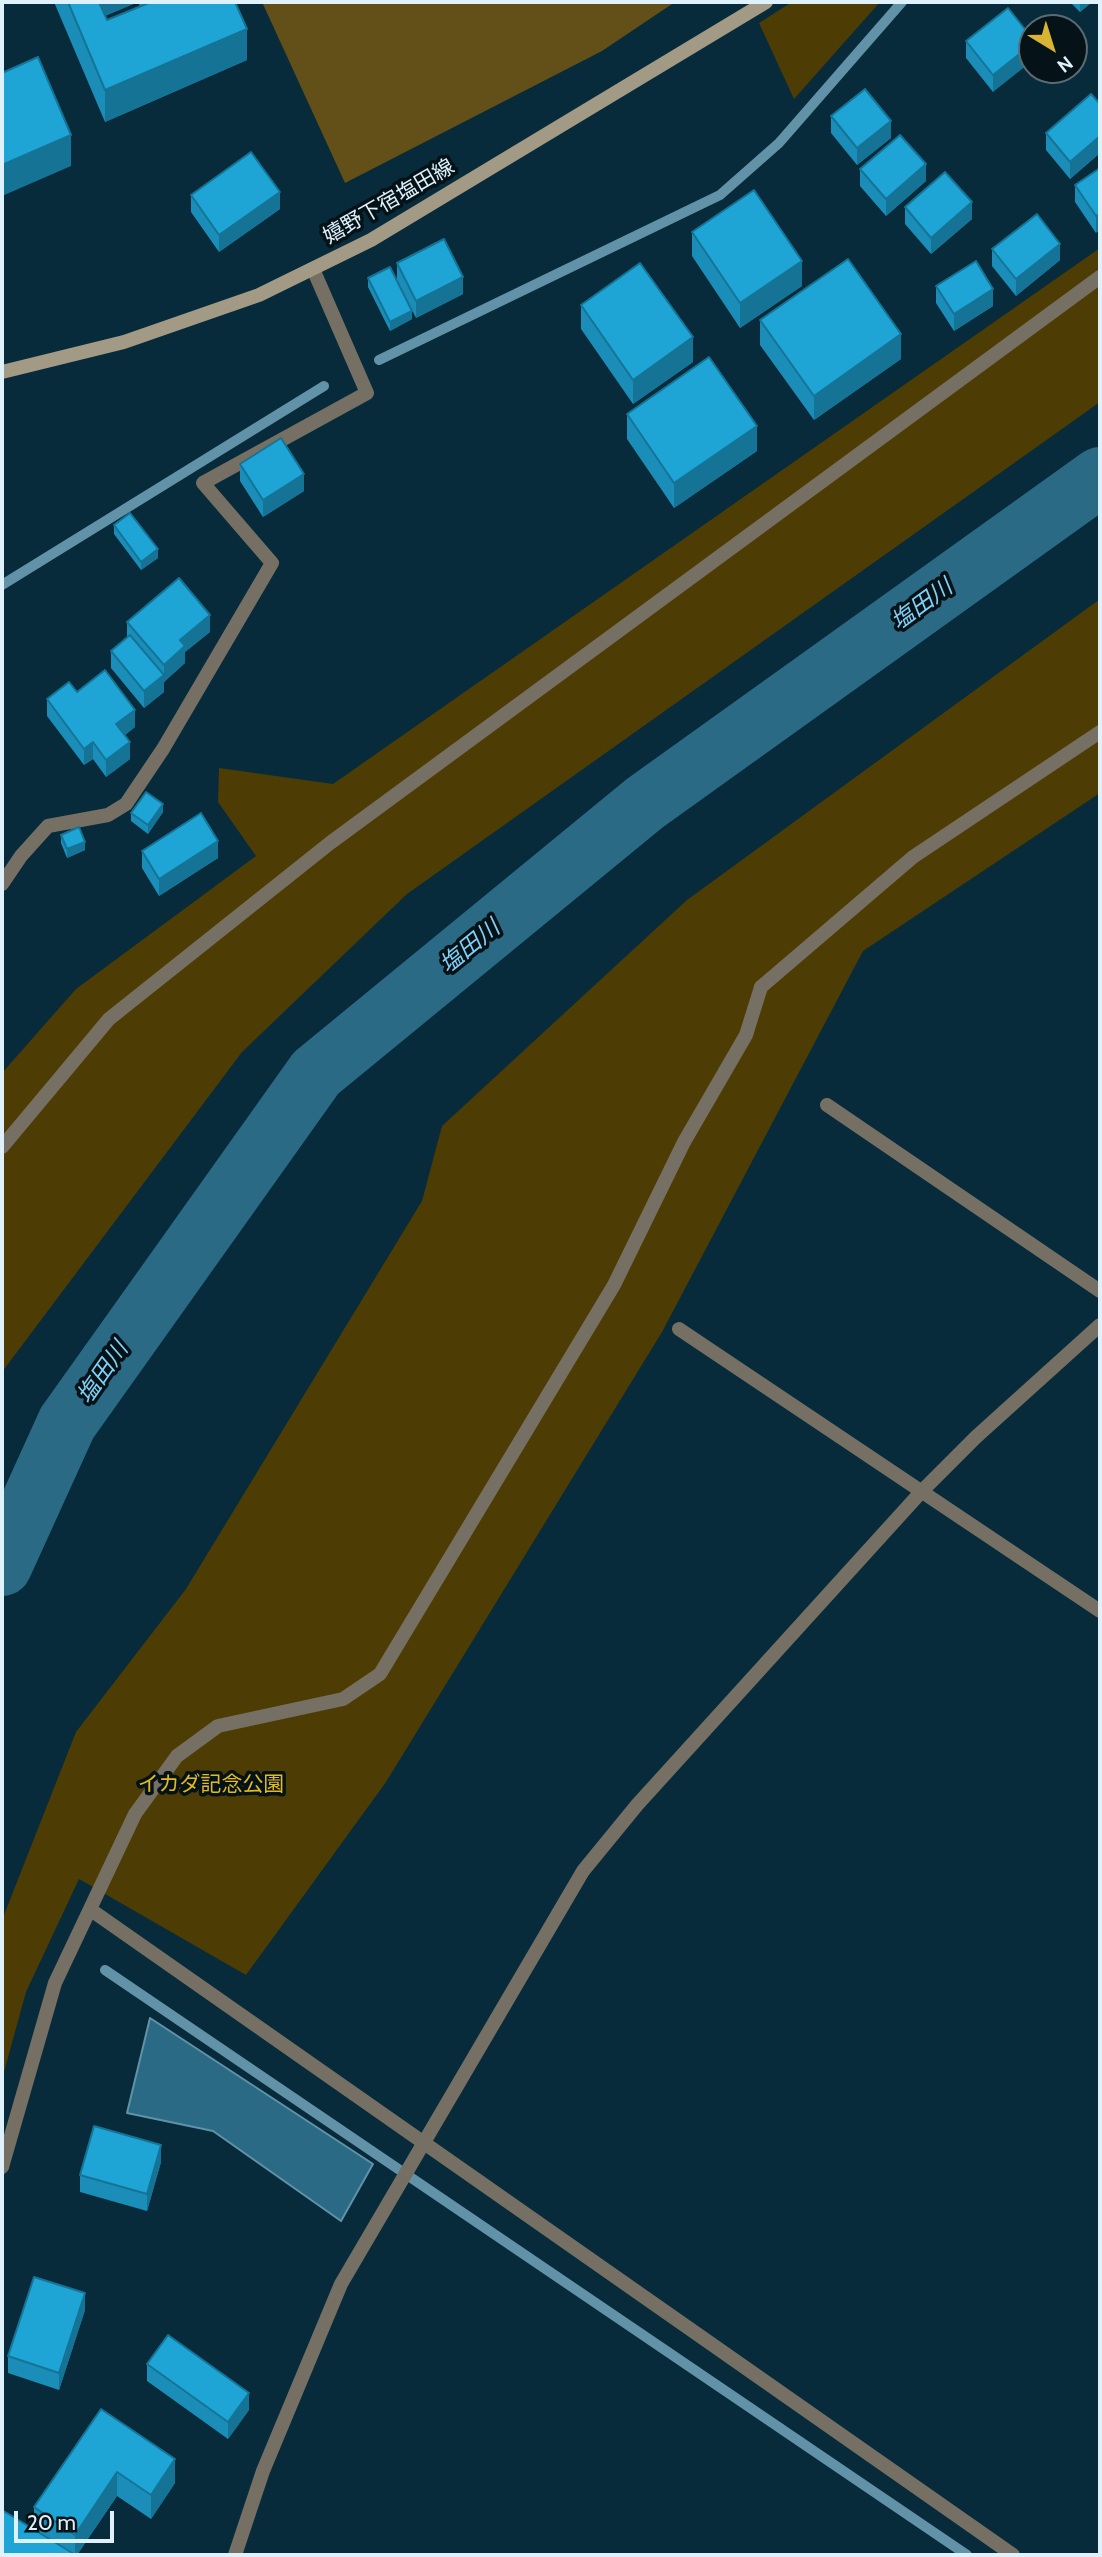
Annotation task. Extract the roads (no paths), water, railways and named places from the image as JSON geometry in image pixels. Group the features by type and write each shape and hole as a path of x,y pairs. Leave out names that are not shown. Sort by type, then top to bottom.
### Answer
{"main road":[{"name":"嬉野下宿塩田線","path":"2,372 124,342 260,295 371,240 766,2"}],"street":[{"path":"2,884 21,856 48,826 108,815 126,804 163,749 272,563 203,483 367,393 313,269"},
{"path":"2,1147 109,1019 330,843 1100,276"},
{"path":"2,2167 55,1983 135,1814 177,1756 218,1726 343,1699 380,1674 614,1284 684,1142 746,1035 761,987 913,857 1100,732"},
{"path":"827,1105 1100,1291"},
{"path":"235,2555 263,2471 341,2284 412,2158 583,1871 637,1805 922,1491 976,1437 1100,1325"},
{"path":"679,1329 1100,1611"},
{"path":"91,1910 1013,2555"}],"water":[{"path":"150,2018 373,2164 341,2221 213,2131 127,2113"}],"waterway":[{"path":"379,360 720,195 779,143 902,2"},
{"path":"2,585 324,386"},
{"name":"塩田川","path":"2,1566 67,1423 316,1073 645,803 1100,477"},
{"path":"105,1970 967,2555"}],"park label":[{"name":"イカダ記念公園","path":"211,1785"}]}
